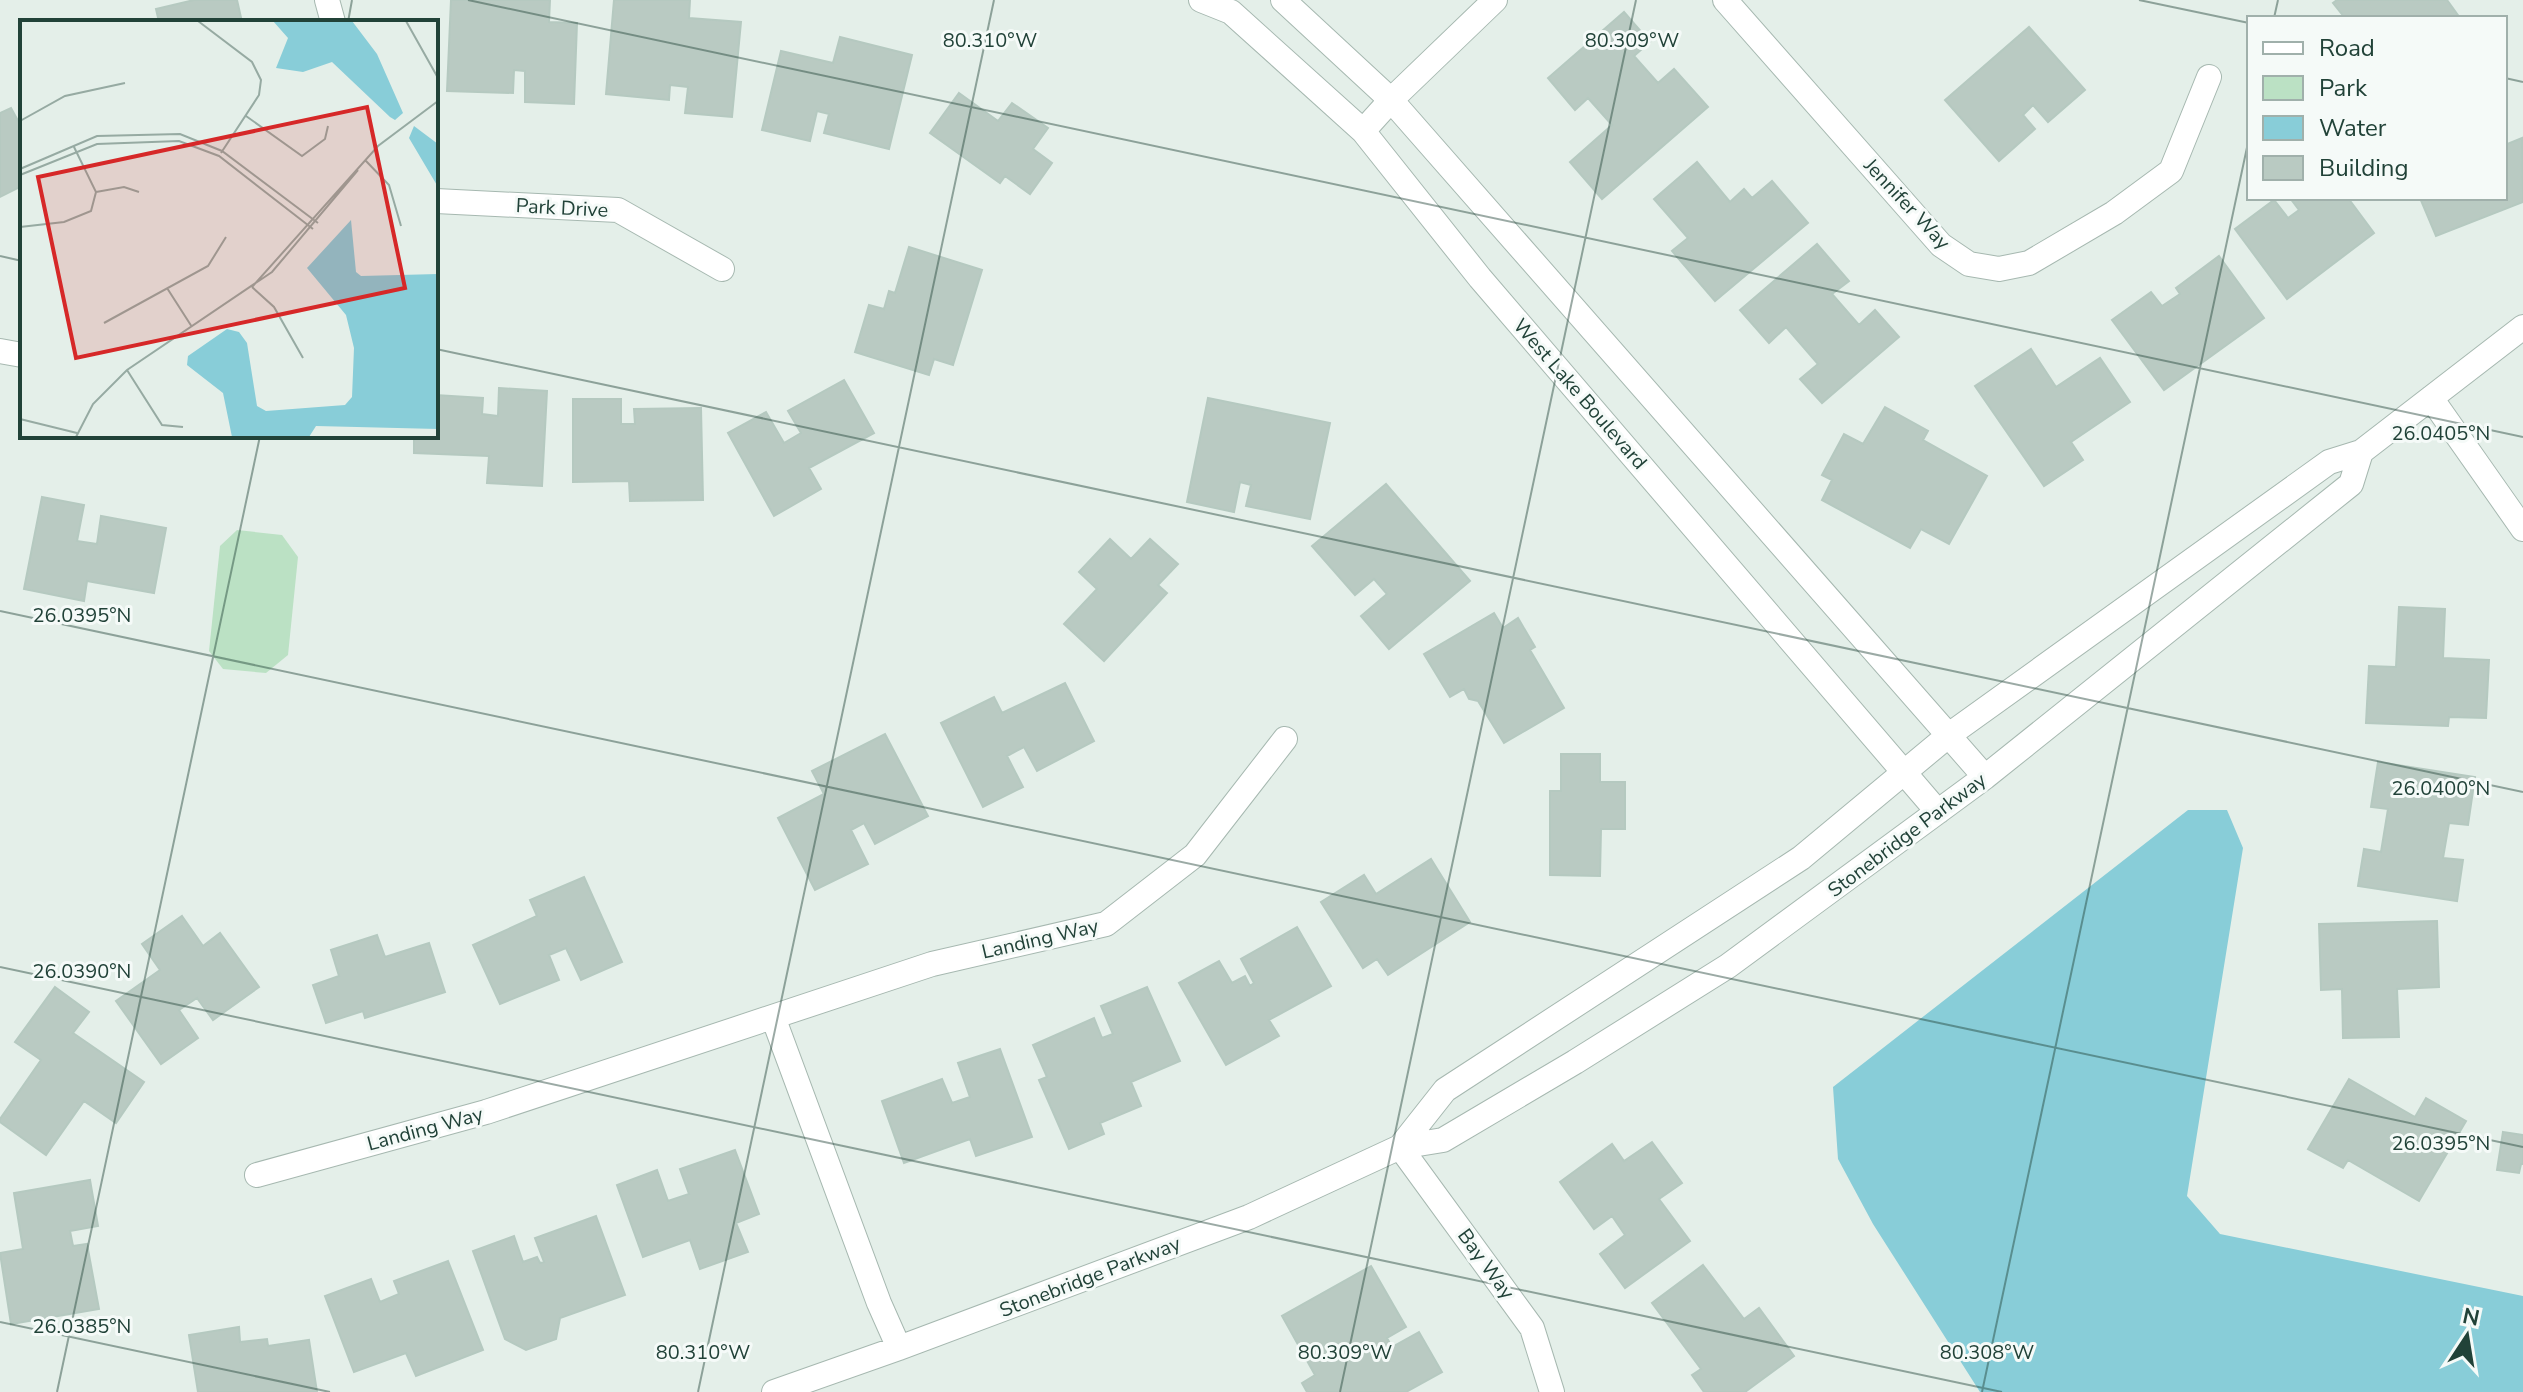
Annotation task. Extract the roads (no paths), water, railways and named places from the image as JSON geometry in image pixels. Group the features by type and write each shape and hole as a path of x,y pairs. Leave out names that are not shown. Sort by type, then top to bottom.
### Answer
{"street":[{"path":"327,0 332,20"},
{"name":"West Lake Boulevard","path":"1201,0 1231,12 1363,131 1480,278 1938,812"},
{"path":"1283,0 1391,100 1985,777"},
{"path":"1363,131 1495,0"},
{"name":"Jennifer Way","path":"1725,0 1941,245 1969,264 1999,269 2029,263 2114,213 2171,171 2209,77"},
{"name":"Park Drive","path":"438,201 618,210 722,269"},
{"name":"Stonebridge Parkway","path":"1400,1147 1445,1090 1801,858 1949,735 2329,462 2361,452 2523,327"},
{"path":"0,351 20,355"},
{"path":"2431,398 2523,529"},
{"name":"Stonebridge Parkway","path":"774,1392 1249,1217 1400,1147 1443,1140 1575,1062 1728,966 1985,777 2351,484 2361,452"},
{"name":"Landing Way","path":"257,1175 486,1112 932,964 1106,924 1195,855 1285,739"},
{"path":"773,1017 879,1303 899,1348"},
{"name":"Bay Way","path":"1400,1147 1532,1328 1552,1392"}],"water":[{"path":"2188,810 2227,810 2243,848 2187,1196 2220,1234 2523,1296 2523,1392 1980,1392 1873,1224 1838,1159 1833,1087"}]}
